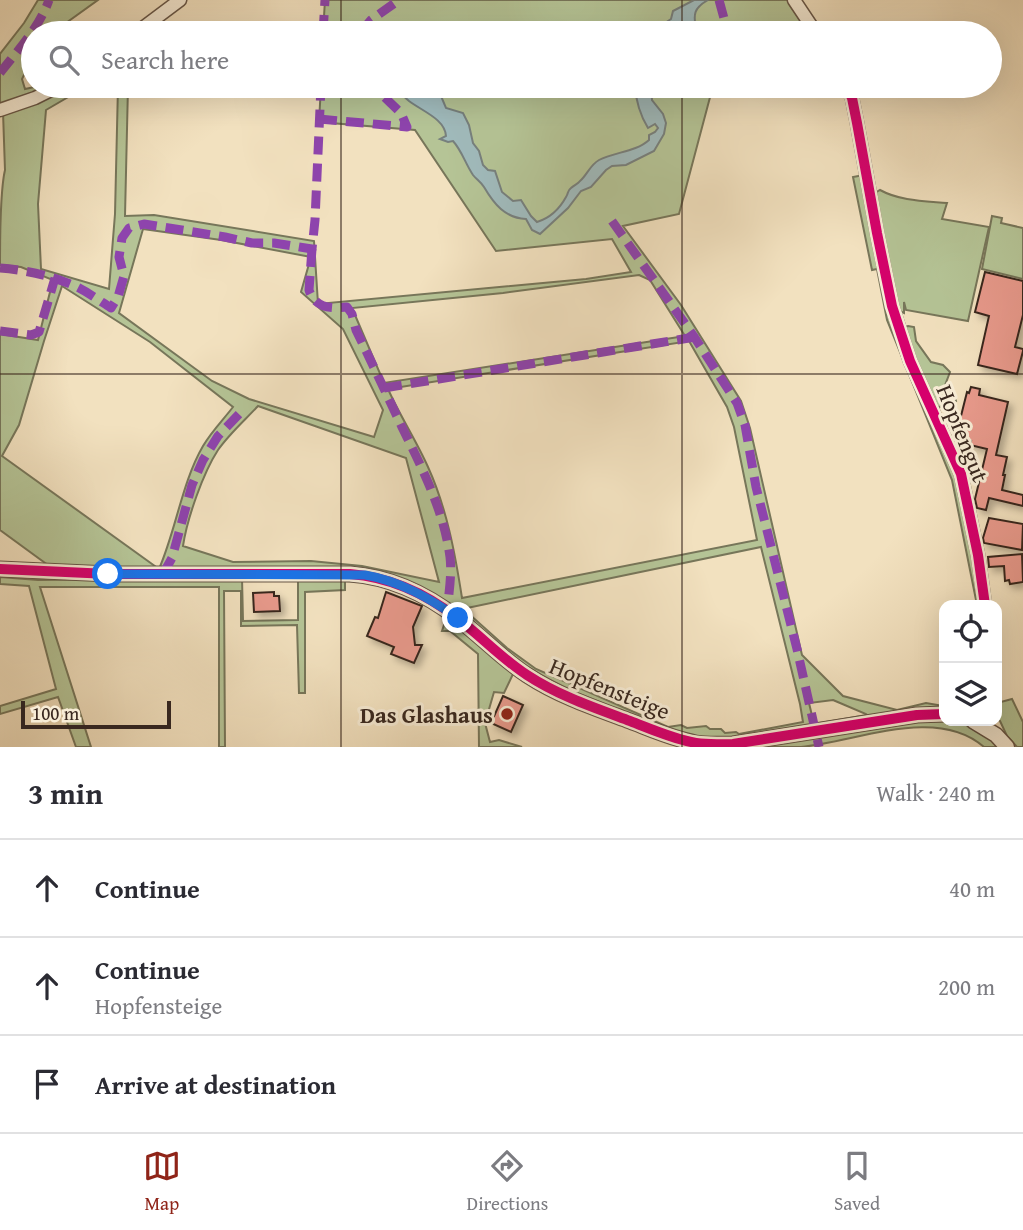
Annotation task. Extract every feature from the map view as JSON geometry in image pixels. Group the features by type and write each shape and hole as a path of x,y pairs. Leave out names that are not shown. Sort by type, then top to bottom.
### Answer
{"street":[{"path":"152,21 180,0"},
{"path":"794,0 808,21"},
{"path":"0,110 35,98"},
{"name":"Hopfengut","path":"852,98 877,233 897,321 910,361 961,474 984,600"},
{"name":"Hopfensteige","path":"0,569 108,574 350,574 388,580 443,607 507,661 542,684 587,705 664,734 694,742 715,745 743,743 917,715 939,714"},
{"path":"985,726 1007,747"}],"green space":[{"path":"38,0 98,0 69,21 25,21"},
{"path":"325,0 791,0 805,21 324,21"},
{"path":"21,27 21,98 23,98 0,107 0,54"},
{"path":"36,98 66,98 46,110 38,204 41,269 109,289 115,214 118,98 128,98 125,216 154,215 314,241 318,304 586,279 631,272 612,239 496,251 415,130 319,122 320,98 710,98 679,214 623,226 681,305 741,401 750,428 802,655 843,696 897,710 926,703 939,705 939,712 720,740 682,735 552,683 512,660 412,584 52,568 0,530 0,334 38,340 53,280 21,267 0,265 3,112","holes":["143,229 311,257 301,292 343,329 383,410 374,437 249,399 212,381 119,313","639,275 650,280 685,336 384,383 352,308 503,293","62,286 150,342 233,407 203,446 196,460 159,569 2,456 19,425","689,341 727,407 734,427 757,540 462,598 453,548 435,483 388,389","258,406 406,458 439,582 362,566 311,561 233,562 183,546 196,496 212,460 227,438","761,547 803,722 739,734 725,733 721,729 710,729 706,726 668,727 536,669 507,648 469,614 467,608","833,700 867,715 814,724 809,703"]},
{"path":"864,175 884,276 957,471 982,600 976,600 952,480 887,320 877,269 872,270 853,177"},
{"path":"880,190 904,198 947,203 942,219 989,227 968,321 906,310 904,302 904,313 895,309 875,193"},
{"path":"992,216 1002,218 1001,223 1023,228 1023,279 982,269"},
{"path":"914,327 916,341 931,362 943,365 950,372 944,388 954,395 956,401 951,404 936,408 902,328"},
{"path":"0,577 38,580 242,578 243,621 298,620 298,578 345,578 345,590 305,592 305,693 299,693 297,625 241,626 241,591 224,591 225,747 219,747 219,587 40,587 91,747 76,747 58,697 0,714 0,706 56,689 29,586 0,584"},
{"path":"449,623 458,626 513,674 504,693 494,692 485,723 490,742 499,740 522,747 479,747 478,654 450,631 442,631 444,625"},
{"path":"1012,699 1023,722 1023,747 1017,747 1002,725 1002,702"},
{"path":"939,721 939,726 970,726 1002,747 984,747 965,735 920,727 801,747 736,747 902,722"}],"water":[{"path":"694,0 708,0 696,12 695,21 668,21 673,11"},
{"path":"406,98 442,98 446,108 463,113 483,165 488,170 495,171 502,192 513,201 521,200 537,222 558,209 569,190 596,162 649,140 649,135 658,128 655,124 648,128 636,98 652,98 666,123 664,134 654,151 626,165 612,166 606,170 591,187 581,191 568,208 540,234 532,230 526,219 506,213 496,204 473,175 453,141 440,139 446,136 442,125"}],"building":[{"path":"985,272 1023,281 1023,315 1015,347 1023,351 1017,374 978,365 989,316 975,312"},
{"path":"971,387 980,389 979,395 1008,402 996,455 1007,457 1002,490 1023,495 1023,506 989,498 986,510 977,508 975,499 987,449 970,445 971,441 956,437 958,432 955,431"},
{"path":"989,518 1023,524 1022,550 984,543"},
{"path":"1022,554 1023,582 1010,584 1009,580 1005,581 1004,566 989,567 988,557"},
{"path":"274,592 274,596 279,596 280,611 254,612 253,593"},
{"path":"386,592 422,606 413,627 415,645 422,645 414,663 391,654 394,647 367,636 375,617 378,618"},
{"name":"Das Glashaus","path":"503,696 523,705 511,732 491,723"}],"marked path":[{"path":"39,21 49,0"},
{"path":"324,21 325,0"},
{"path":"370,21 399,0"},
{"path":"719,0 725,21"},
{"path":"0,73 21,47"},
{"path":"0,268 58,280 81,289 111,308 118,297 124,276 119,257 122,238 129,228 144,224 252,243 274,243 312,249 320,98"},
{"path":"319,119 407,127 401,113 385,98"},
{"path":"612,221 693,335 737,403 745,425 756,487 819,747"},
{"path":"312,249 309,290 319,304 335,308 347,307 352,314 356,330 437,506 450,557 447,610"},
{"path":"0,331 31,335 39,332 55,278"},
{"path":"384,388 695,337"},
{"path":"163,574 172,558 192,485 203,460 218,436 241,412"}],"cycle path":[{"path":"852,98 892,306 910,361 961,474 984,600"},
{"path":"0,569 109,574 350,574 379,579 406,588 445,609 518,669 552,689 662,734 696,743 733,744 917,715 939,714"}],"place":[{"name":"Das Glashaus","path":"507,714"}],"route":[{"path":"108,574 365,575 410,589 458,618"}]}
